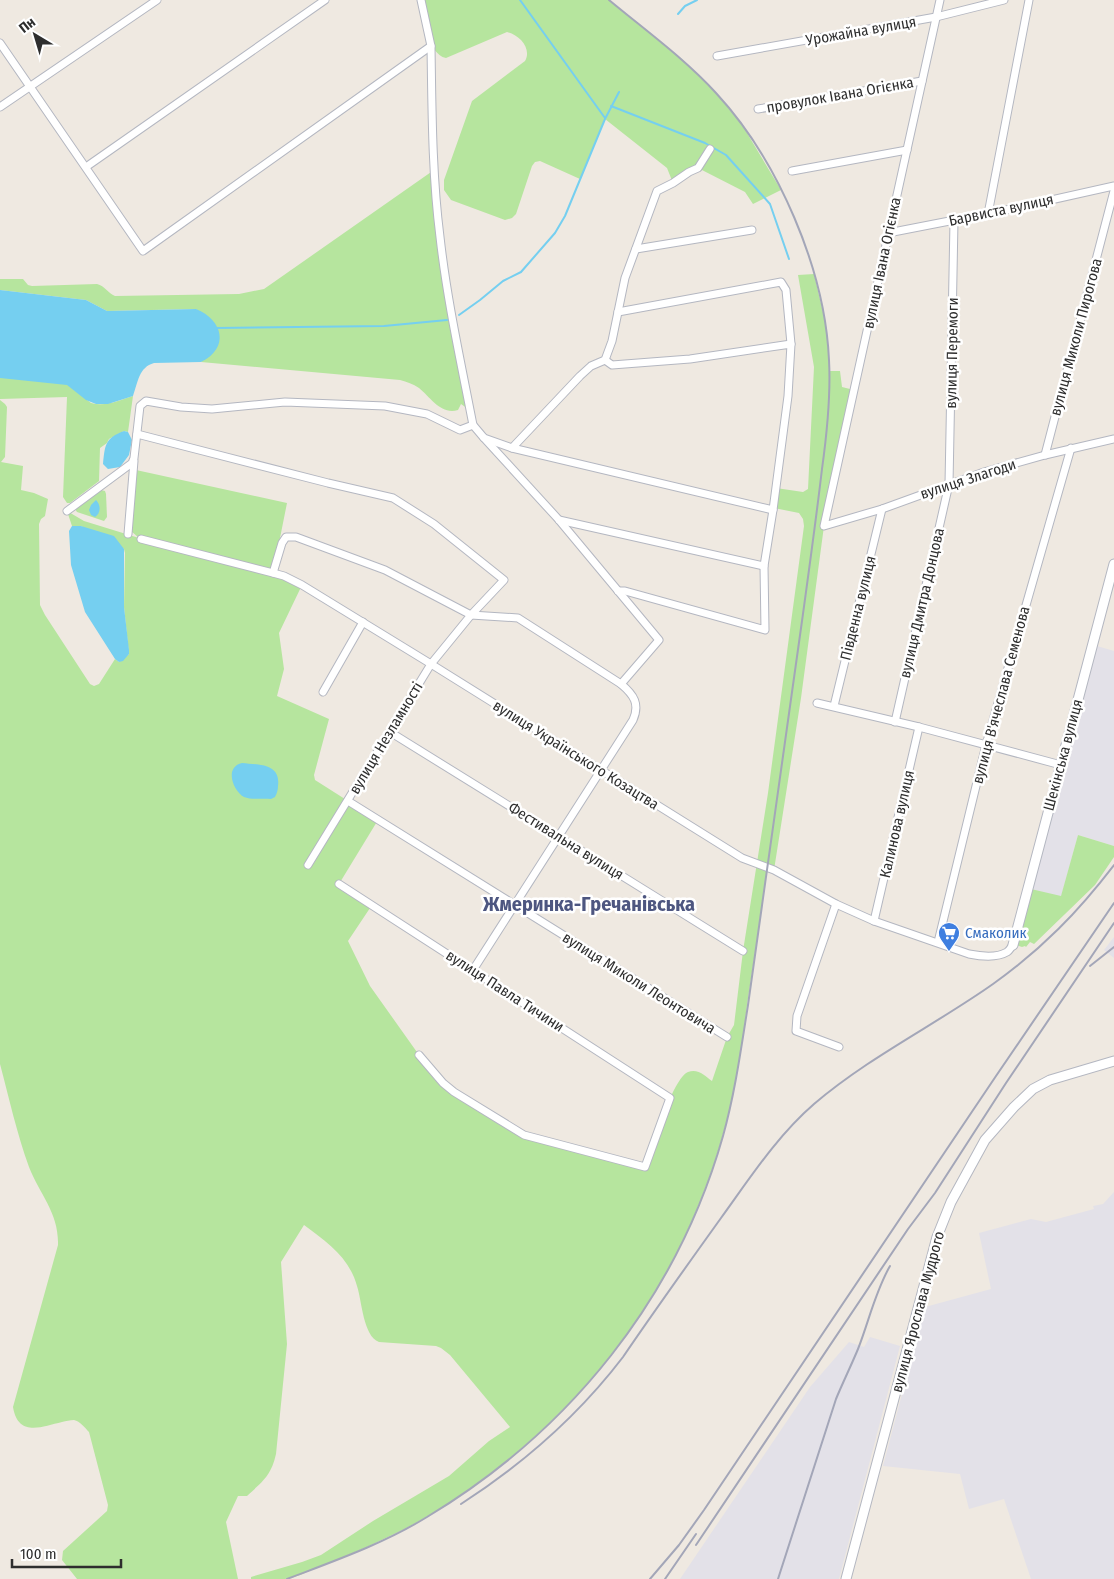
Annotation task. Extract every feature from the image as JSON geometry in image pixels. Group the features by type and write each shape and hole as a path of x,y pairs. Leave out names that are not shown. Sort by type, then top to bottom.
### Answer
{"street":[{"path":"0,108 157,0"},
{"path":"86,167 325,0"},
{"path":"421,0 431,46 434,170 439,228 447,288 473,425 559,520 659,640 621,684"},
{"name":"вулиця Івана Огієнка","path":"824,526 940,0"},
{"name":"Урожайна вулиця","path":"717,56 936,18 1004,0"},
{"path":"988,214 1029,0"},
{"path":"0,43 143,251 431,46"},
{"name":"провулок Івана Огієнка","path":"758,109 922,81"},
{"path":"512,448 580,376 591,366 605,360 612,341 625,278 657,191 698,168 710,149"},
{"path":"792,171 907,150"},
{"name":"Барвиста вулиця","path":"888,233 988,214 1114,186"},
{"name":"вулиця Миколи Пирогова","path":"1045,455 1114,191"},
{"name":"вулиця Перемоги","path":"949,484 954,221"},
{"path":"636,249 752,230"},
{"path":"618,312 781,282 786,290 791,344 788,396 764,566 764,630 625,590 618,591"},
{"path":"605,360 612,365 690,359 791,344"},
{"path":"128,534 136,434 140,406 146,402 212,409 285,402 385,406 427,414 460,430 473,425"},
{"name":"вулиця Незламності","path":"136,434 393,498 434,524 504,580 470,615 432,664 308,865"},
{"path":"484,438 512,448 773,510"},
{"name":"вулиця Злагоди","path":"824,526 882,509 984,472 1071,448 1114,439"},
{"name":"вулиця В'ячеслава Семенова","path":"938,942 986,745 1071,448"},
{"path":"66,511 132,463 134,458"},
{"name":"вулиця Дмитра Донцова","path":"895,722 949,484"},
{"name":"Південна вулиця","path":"834,706 882,509"},
{"path":"559,520 764,566"},
{"path":"273,573 282,543 286,537 296,537 385,570 470,615 518,618 621,684 633,697 637,712 474,970"},
{"name":"вулиця Українського Козацтва","path":"141,539 284,576 302,584 742,858 774,870 836,904 874,921 977,956 999,955 1007,952 1013,945"},
{"name":"Шекінська вулиця","path":"1013,945 1114,564"},
{"path":"323,692 363,622"},
{"path":"817,703 1061,765"},
{"name":"Калинова вулиця","path":"874,921 919,728"},
{"name":"Фестивальна вулиця","path":"390,732 743,951"},
{"name":"вулиця Миколи Леонтовича","path":"348,801 727,1037"},
{"name":"вулиця Павла Тичини","path":"339,884 670,1098 645,1167 524,1136 454,1092 443,1083 419,1055"},
{"path":"836,904 797,1016 796,1031 839,1047"},
{"name":"вулиця Ярослава Мудрого","path":"846,1579 937,1237 951,1202 985,1140 1033,1089 1050,1080 1114,1061"}],"shaded area":[{"path":"1097,646 1114,651 1114,846 1078,835 1061,897 1031,889"},
{"path":"1114,937 1114,958 1104,950"},
{"path":"1114,1192 1114,1579 1031,1579 1004,1499 969,1509 960,1474 883,1466 925,1307 991,1289 979,1233 1031,1219 1046,1222 1094,1209 1093,1206 1103,1204"},
{"path":"870,1337 900,1346 839,1579 680,1579 810,1387 849,1342 864,1347"}],"green space":[{"path":"421,0 609,0 683,60 715,92 741,123 781,190 753,204 745,192 698,168 673,183 667,168 605,119 580,179 540,161 535,162 516,214 512,218 505,220 451,200 444,190 444,180 472,101 525,61 527,52 524,43 520,39 507,32 446,58 435,50 431,42"},
{"path":"434,170 436,202 471,411 461,404 458,410 452,411 441,408 419,388 400,380 201,362 212,345 196,309 107,311 86,300 0,290 0,279 23,279 28,285 32,286 97,284 115,296 239,294 264,289"},
{"path":"814,274 826,325 830,371 840,371 842,387 854,390 824,526 801,698 774,870 767,867 733,1094 708,1182 684,1238 655,1291 622,1341 584,1387 542,1430 496,1469 446,1505 416,1523 385,1538 299,1576 285,1579 251,1579 251,1577 321,1555 373,1521 449,1476 489,1441 510,1427 450,1355 441,1348 436,1346 379,1342 374,1338 366,1326 357,1286 349,1267 329,1244 304,1225 281,1262 287,1344 276,1454 272,1468 262,1482 247,1496 238,1496 226,1522 238,1579 77,1579 62,1560 63,1551 107,1511 108,1505 89,1432 74,1420 32,1428 25,1426 20,1423 13,1407 58,1245 55,1223 48,1204 29,1167 0,1064 0,400 7,407 5,457 1,462 23,466 21,490 48,499 45,516 39,524 40,605 90,684 94,686 99,684 115,659 119,662 129,654 124,607 125,553 124,549 81,526 72,526 67,511 84,521 139,538 131,531 136,470 287,503 273,573 302,585 279,633 284,669 277,696 329,719 314,775 315,780 378,820 339,884 372,905 348,941 370,986 419,1055 443,1083 524,1135 645,1167 669,1100 682,1077 688,1072 695,1071 712,1081 727,1037 734,1025 804,526 803,519 799,513 774,508 776,488 803,492 808,489 814,367 798,275"},
{"path":"0,374 60,379 91,403 97,404 113,402 133,396 128,432 124,431 109,439 100,448 99,481 70,503 67,503 63,497 67,397 0,399"},
{"path":"101,490 105,491 106,494 107,517 104,521 77,512 75,509"},
{"path":"1078,835 1114,846 1114,857 1095,885 1034,944 1030,942 1026,947 1016,945 1031,889 1061,896"}],"water":[{"path":"0,290 86,300 107,311 196,309 212,320 217,327 220,334 219,342 210,356 201,362 154,363 149,365 142,372 133,396 108,404 96,404 86,400 67,385 0,378"},
{"path":"124,431 128,432 132,440 129,455 120,467 108,469 103,464 107,443 113,436"},
{"path":"96,500 100,509 95,517 91,515 89,510"},
{"path":"72,526 81,526 114,536 124,549 124,607 129,654 123,661 119,662 115,659 85,612 71,565 69,531"},
{"path":"242,763 261,765 272,769 276,773 278,787 275,797 271,799 250,798 240,794 234,785 232,774 236,765"}],"waterway":[{"path":"520,0 605,118"},
{"path":"678,14 685,6 697,0"},
{"path":"459,315 503,281 521,272 555,233 565,216 605,119 619,92"},
{"path":"611,106 705,143 726,155 770,204 789,259"},
{"path":"215,328 384,326 447,320"}],"railway":[{"path":"287,1579 376,1544 427,1517 479,1483 527,1444 571,1401 611,1355 647,1305 677,1252 703,1195 723,1136 734,1087 748,1005 815,526 829,401 829,360 826,325 808,253 778,183 759,150 738,120 704,80 678,56 609,0"},
{"path":"461,1504 484,1489 548,1438 606,1379 753,1173 801,1116 857,1071 971,999 1011,971 1073,914 1114,865"},
{"path":"650,1579 679,1545 704,1510 1114,903"},
{"path":"696,1545 908,1229 935,1193 1006,1083 1114,923"},
{"path":"1090,966 1114,947"},
{"path":"778,1579 836,1399 858,1349 876,1296 890,1266"},
{"path":"665,1579 696,1534"}],"place":[{"name":"Смаколик","path":"949,952"}],"district":[{"name":"Жмеринка-Гречанівська","path":"589,904"}]}
